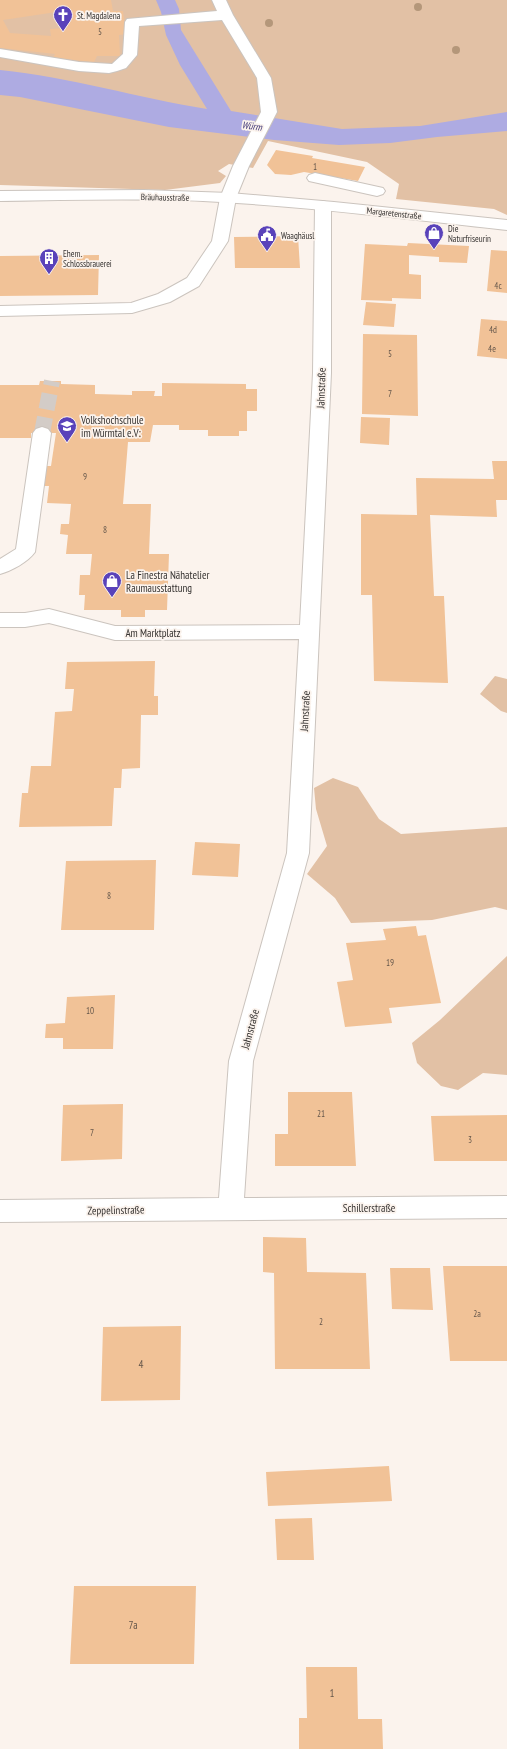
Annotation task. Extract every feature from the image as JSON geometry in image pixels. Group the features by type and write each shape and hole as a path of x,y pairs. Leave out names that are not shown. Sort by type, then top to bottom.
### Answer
{"street":[{"path":"0,311 132,308 164,298 193,282 205,265 220,241 228,198 251,144 269,112 264,78 226,15 219,0"},
{"path":"0,53 60,64 105,69 116,68 130,55 132,22 203,18 226,15"},
{"path":"315,178 377,191"},
{"path":"326,206 343,185"},
{"name":"Bräuhausstraße","path":"0,196 101,195 228,198 326,206"},
{"name":"Margaretenstraße","path":"326,206 507,225"},
{"name":"Jahnstraße","path":"231,1209 241,1061 298,853 322,373 326,206"},
{"path":"0,567 25,552 42,433"},
{"name":"Am Marktplatz","path":"0,620 24,620 49,616 115,633 309,632"},
{"name":"Schillerstraße","path":"231,1209 507,1207"},
{"name":"Zeppelinstraße","path":"0,1211 231,1209"}],"shaded area":[{"path":"0,0 507,0 507,215 494,209 396,199 399,184 367,162 268,141 253,168 229,164 218,171 226,176 220,183 165,190 0,185"},
{"path":"495,676 507,679 507,713 501,711 480,694"},
{"path":"333,778 358,787 379,819 401,834 507,827 507,910 495,907 432,920 351,923 335,898 307,874 327,846 316,809 314,788"},
{"path":"507,956 507,1075 483,1073 458,1090 441,1086 417,1063 412,1043 440,1020"}],"water":[{"name":"Würm","path":"156,0 175,0 179,9 181,30 231,111 342,129 420,126 507,112 507,131 390,143 339,145 274,140 169,127 20,97 0,95 0,70 26,73 207,109 180,65 166,35 161,12"}],"building":[{"path":"0,0 111,0 113,11 123,11 126,34 119,35 120,56 97,56 94,62 53,58 55,54 0,48","holes":["63,11 65,28 50,29 51,36 10,33 3,20"]},
{"path":"276,150 365,167 358,181 304,172 291,175 275,174 267,165"},
{"name":"Waaghäusl","path":"298,236 300,268 235,268 234,237"},
{"path":"408,243 469,246 467,263 439,262 439,257 409,255 409,274 421,275 421,299 392,298 392,301 361,300 365,244 407,246"},
{"path":"491,250 507,251 507,293 487,291"},
{"name":"Ehem. Schlossbrauerei","path":"99,255 98,295 0,296 0,256"},
{"path":"366,302 396,304 394,327 363,325"},
{"path":"481,319 507,321 507,359 477,356"},
{"path":"363,334 417,335 418,416 362,414"},
{"path":"40,381 61,381 61,384 95,385 95,394 132,395 132,391 155,391 154,396 162,396 162,383 246,384 246,389 257,389 257,411 247,411 247,431 239,431 239,436 208,436 208,430 179,430 179,425 153,425 150,442 128,442 123,504 151,504 149,554 169,554 167,610 145,610 145,617 121,617 121,610 84,610 85,595 79,595 80,575 90,575 92,554 66,554 68,535 60,534 61,524 69,524 71,504 47,503 49,486 44,486 46,466 51,466 56,433 31,433 31,438 0,438 0,385 39,385"},
{"path":"361,417 390,418 389,445 360,443"},
{"path":"492,461 507,461 507,500 496,500 497,517 430,515 434,596 444,596 448,683 374,681 372,595 361,595 361,514 417,515 416,478 494,479"},
{"path":"155,661 154,696 158,696 158,715 141,715 140,768 122,769 121,788 114,788 112,826 19,827 22,793 28,793 31,766 51,766 55,712 72,711 74,689 65,689 67,662"},
{"path":"195,842 240,844 238,877 192,875"},
{"path":"156,860 154,930 61,930 66,861"},
{"path":"416,926 418,936 426,935 441,1003 389,1008 392,1023 345,1027 337,982 353,980 346,943 386,940 383,929"},
{"path":"115,995 113,1049 63,1049 63,1038 45,1038 46,1024 65,1023 67,997"},
{"path":"288,1092 352,1092 356,1166 275,1166 275,1134 288,1134"},
{"path":"123,1104 122,1159 61,1161 63,1105"},
{"path":"507,1115 507,1161 434,1161 431,1116"},
{"path":"263,1237 306,1238 307,1272 366,1273 370,1369 275,1369 274,1273 263,1272"},
{"path":"443,1266 507,1266 507,1361 450,1361"},
{"path":"390,1268 430,1268 433,1310 392,1309"},
{"path":"181,1326 180,1400 101,1401 103,1327"},
{"path":"389,1466 392,1501 268,1506 266,1472"},
{"path":"312,1518 314,1560 277,1560 275,1519"},
{"path":"74,1586 196,1586 194,1664 70,1664"},
{"path":"306,1667 357,1667 358,1719 382,1719 383,1749 299,1749 299,1718 307,1718"}],"tunnel":[{"path":"42,433 52,381"}],"place":[{"name":"St. Magdalena","path":"63,32"},
{"name":"Die Naturfriseurin","path":"434,250"},
{"name":"Waaghäusl","path":"267,252"},
{"name":"Ehem. Schlossbrauerei","path":"49,275"},
{"name":"Volkshochschule im Würmtal e.V:","path":"67,443"},
{"name":"La Finestra Nähatelier Raumausstattung","path":"112,598"}]}
